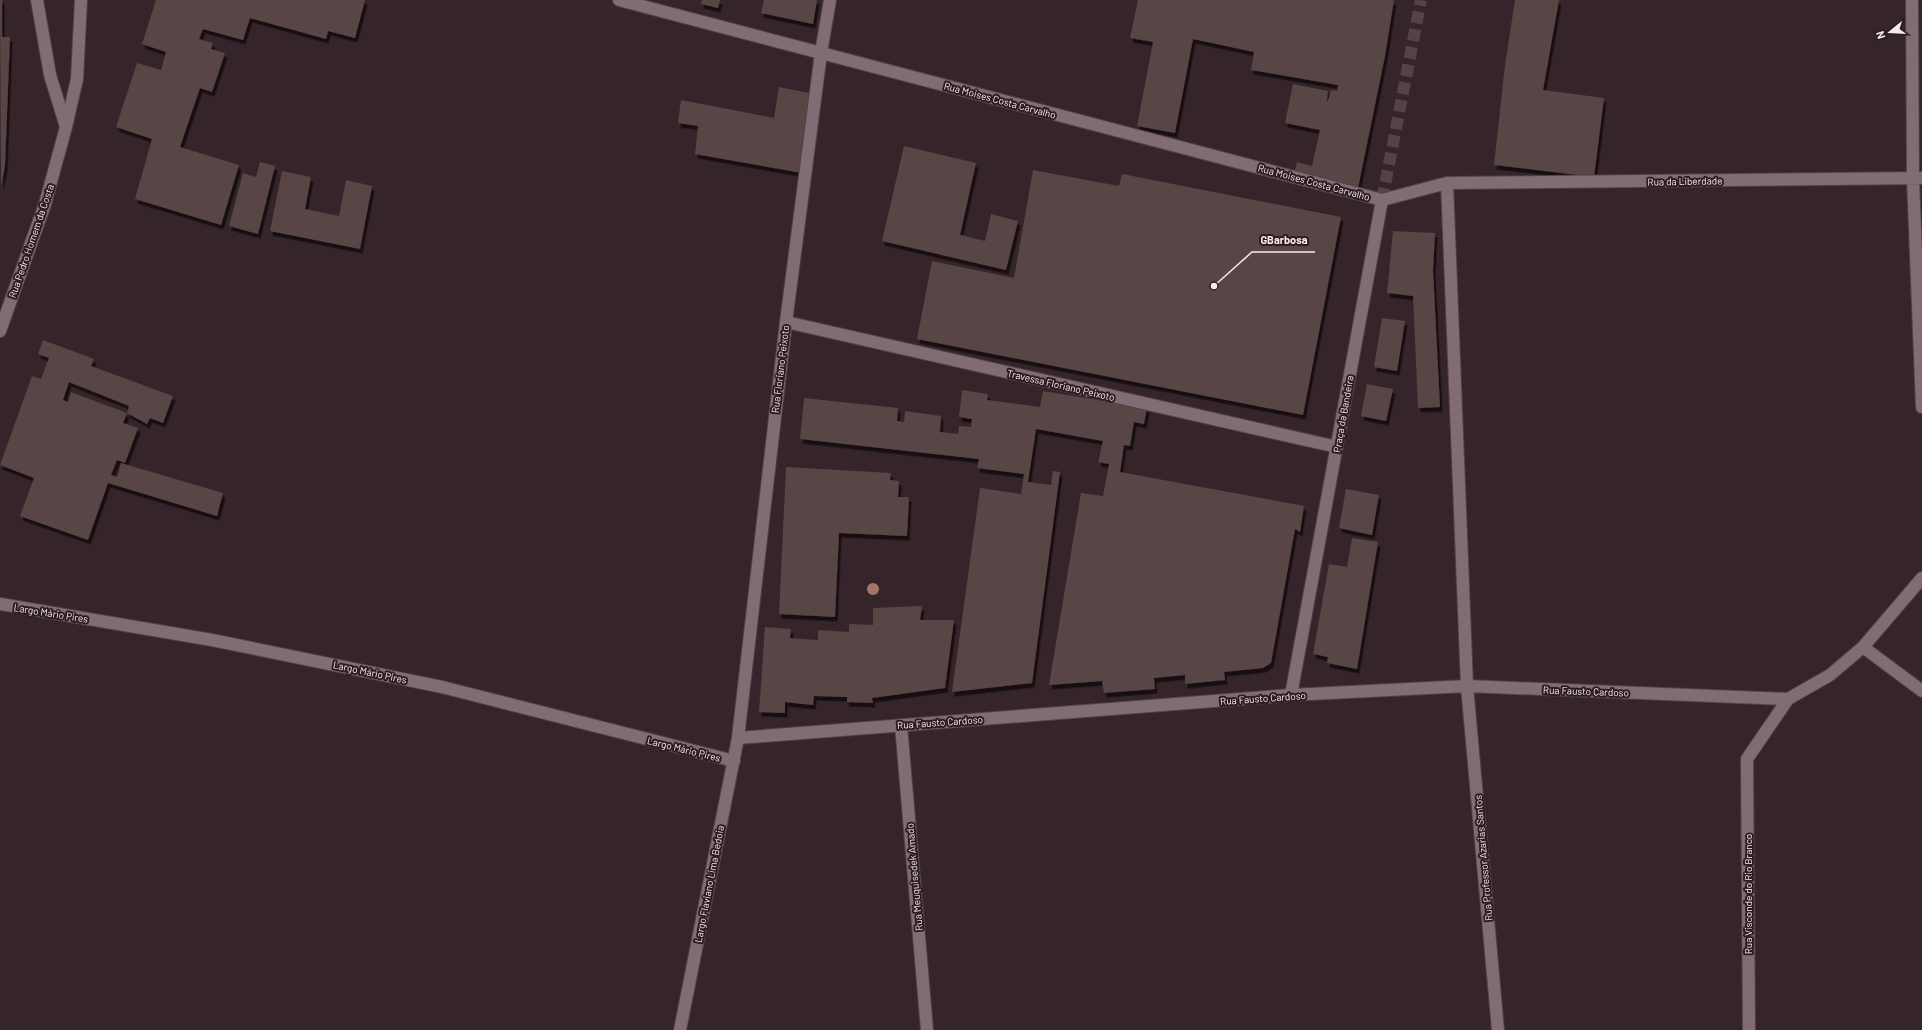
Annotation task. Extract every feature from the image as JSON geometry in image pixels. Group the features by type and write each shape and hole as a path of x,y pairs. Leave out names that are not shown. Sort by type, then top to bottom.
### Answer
{"street":[{"path":"37,0 50,75 66,127"},
{"name":"Rua Pedro Homem da Costa","path":"0,331 45,204 66,127 77,79 81,0"},
{"name":"Rua Moises Costa Carvalho","path":"619,0 1382,200"},
{"name":"Rua Floriano Peixoto","path":"738,738 786,322 821,53 830,0"},
{"path":"1912,0 1922,406"},
{"name":"Rua da Liberdade","path":"1447,183 1917,178"},
{"path":"1382,200 1447,183"},
{"name":"Rua Professor Azarias Santos","path":"1447,183 1467,686 1498,1030"},
{"name":"Praça da Bandeira","path":"1291,695 1382,200"},
{"name":"Travessa Floriano Peixoto","path":"786,322 1337,448"},
{"path":"1788,699 1830,675 1864,647 1922,578"},
{"name":"Largo Mário Pires","path":"0,604 212,640 442,687 734,762"},
{"path":"1864,647 1922,691"},
{"name":"Rua Fausto Cardoso","path":"738,738 1291,695 1467,686 1788,699"},
{"name":"Rua Visconde do Rio Branco","path":"1750,1030 1747,759 1788,699"},
{"name":"Rua Meuquisedek Amado","path":"901,725 927,1030"},
{"name":"Largo Flaviano Lima Bedoia","path":"680,1030 738,738"}],"building":[{"path":"0,0 2,0 2,37 10,37 5,166 1,187"},
{"path":"156,0 365,0 355,38 328,31 326,39 250,18 243,40 203,29 199,39 213,43 211,49 225,53 212,92 200,88 180,147 239,165 221,225 135,199 152,139 116,127 137,63 161,70 166,52 142,44"},
{"path":"702,0 720,0 718,8 701,4"},
{"path":"764,0 817,0 813,24 761,13"},
{"path":"1138,0 1394,0 1385,56 1358,188 1294,174 1297,162 1312,166 1320,130 1285,123 1293,84 1328,91 1327,101 1331,90 1337,91 1338,85 1251,70 1254,52 1193,39 1175,133 1137,126 1153,42 1130,38"},
{"path":"1515,0 1559,0 1543,90 1604,98 1594,177 1494,165 1505,65"},
{"path":"779,87 814,94 802,173 695,154 698,126 678,123 681,100 774,118"},
{"path":"904,146 976,163 960,235 985,241 991,214 1018,221 1006,270 882,241"},
{"path":"260,162 275,166 258,234 229,226 243,173 256,177"},
{"path":"1033,170 1119,186 1122,174 1341,217 1303,415 917,339 932,261 1014,278"},
{"path":"282,171 311,177 305,209 339,216 346,180 372,186 360,249 270,231"},
{"path":"1393,231 1435,233 1433,270 1440,407 1418,408 1413,296 1387,293"},
{"path":"1382,318 1405,321 1397,371 1374,367"},
{"path":"43,340 94,359 91,366 173,396 163,423 150,418 147,424 127,413 123,423 138,428 125,463 117,460 111,475 117,477 121,463 223,493 217,516 108,483 88,540 20,516 34,478 0,465 32,376 41,379 49,358 38,354","holes":["69,382 129,406 127,413 71,392 68,402 63,400"]},
{"path":"1367,384 1393,389 1386,421 1361,416"},
{"path":"962,390 988,394 987,400 1040,407 1043,391 1147,408 1144,424 1134,422 1130,446 1124,445 1120,472 1304,506 1300,532 1295,529 1271,663 1263,668 1224,672 1225,680 1185,684 1185,675 1154,678 1155,689 1104,693 1102,681 1049,685 1081,493 1103,496 1109,464 1098,462 1103,441 1036,429 1028,482 1051,485 1053,471 1060,472 1032,683 952,692 980,488 1021,494 1024,474 977,468 979,459 800,439 804,398 898,408 897,421 904,422 905,411 941,416 940,432 958,434 959,426 971,427 972,419 959,417"},
{"path":"786,467 891,473 890,480 899,481 898,497 909,497 907,536 839,533 835,617 779,614"},
{"path":"1346,489 1379,495 1372,535 1339,528"},
{"path":"1352,538 1378,542 1357,669 1327,663 1328,657 1313,654 1329,564 1347,567"},
{"path":"922,606 920,620 954,620 945,688 872,698 873,703 847,702 847,697 814,696 813,705 785,702 785,713 759,712 765,627 791,629 790,638 818,640 818,630 849,632 849,624 873,625 873,608"}],"tunnel":[{"path":"1382,200 1421,0"}],"place":[{"name":"GBarbosa","path":"1214,286"}]}
